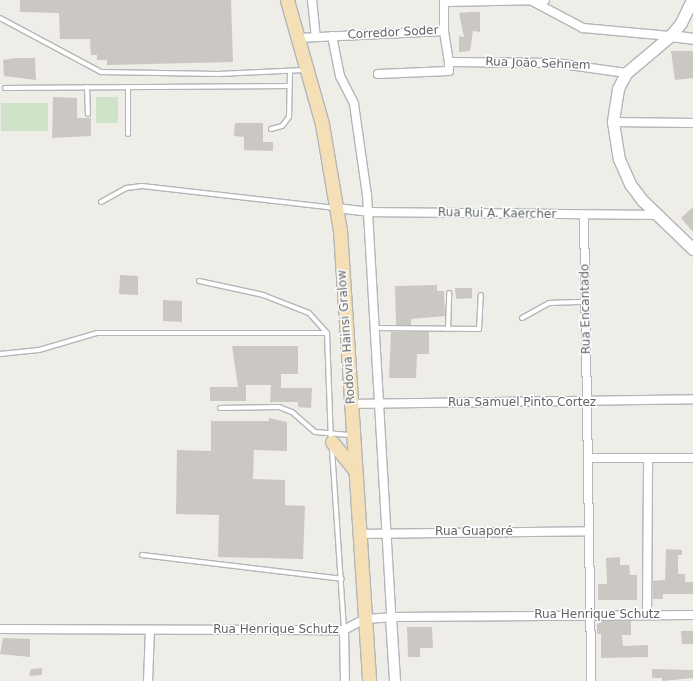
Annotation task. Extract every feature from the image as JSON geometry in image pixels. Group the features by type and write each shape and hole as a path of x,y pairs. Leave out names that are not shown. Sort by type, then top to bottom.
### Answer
{"main road":[{"name":"Rodovia Hainsi Gralow","path":"287,0 308,69 337,208 352,404 369,680"},
{"path":"692,0 681,23 670,36 626,73 618,89 613,122 624,172 642,200 693,249"},
{"path":"331,439 355,470"}],"street":[{"path":"312,0 316,36"},
{"name":"Corredor Soder","path":"299,38 444,31 444,1 544,0"},
{"name":"Corredor Soder","path":"532,1 584,28 670,36"},
{"path":"378,74 449,71 444,31"},
{"path":"332,36 340,76 354,104 368,212 380,403 385,532 395,681"},
{"path":"670,36 693,39"},
{"name":"Rua João Sehnem","path":"449,62 555,63 626,73"},
{"path":"613,122 693,123"},
{"name":"Rua Rui A. Kaercher","path":"337,208 368,212 584,216 657,215"},
{"name":"Rua Encantado","path":"584,216 590,458 589,531 591,681"},
{"name":"Rua Samuel Pinto Cortez","path":"352,404 589,403 693,399"},
{"path":"590,458 693,458"},
{"path":"647,615 648,458"},
{"name":"Rua Guaporé","path":"360,534 385,532 589,531"},
{"name":"Rua Henrique Schutz","path":"0,629 344,630 365,619 391,617 693,615"},
{"path":"148,681 150,630"},
{"path":"344,630 345,681"}],"lane":[{"path":"0,18 100,72 290,72 308,69"},
{"path":"271,129 282,126 289,117 290,72"},
{"path":"5,88 289,86"},
{"path":"87,87 88,114"},
{"path":"128,87 128,134"},
{"path":"101,202 126,188 142,186 337,208"},
{"path":"199,281 263,295 309,313 327,333 331,439 342,580 344,630"},
{"path":"448,329 449,293"},
{"path":"376,328 479,329 481,295"},
{"path":"522,318 549,303 586,302"},
{"path":"0,354 38,350 97,333 327,333"},
{"path":"220,408 279,407 292,412 315,432 331,439 354,435"},
{"path":"142,555 342,580"}],"green space":[{"path":"96,97 118,97 118,123 96,123"},
{"path":"1,103 48,103 48,131 1,131"}],"building":[{"path":"20,0 231,0 233,62 107,65 107,60 97,60 97,55 91,55 90,39 60,39 59,13 20,12"},
{"path":"480,12 480,32 473,31 470,51 459,52 459,36 464,37 459,13"},
{"path":"671,51 693,51 693,78 675,80"},
{"path":"35,58 36,80 4,76 3,60"},
{"path":"53,97 77,98 77,118 91,118 91,136 52,138"},
{"path":"235,123 263,123 263,142 273,142 273,151 244,150 244,137 234,136"},
{"path":"693,207 693,232 681,218"},
{"path":"120,275 138,276 138,295 119,294"},
{"path":"437,285 437,291 444,291 445,316 411,319 411,325 396,325 395,286"},
{"path":"455,288 472,288 472,298 456,299"},
{"path":"163,300 182,301 182,322 163,321"},
{"path":"391,332 429,332 429,354 417,354 416,378 389,378"},
{"path":"232,346 298,346 298,374 281,374 281,388 312,388 311,408 298,407 298,402 270,402 271,385 246,385 246,401 210,401 210,387 238,387"},
{"path":"269,418 287,422 287,451 254,450 253,479 285,480 285,505 305,506 303,559 218,557 219,515 176,514 177,450 211,451 211,421 269,421"},
{"path":"666,549 682,550 682,555 678,555 678,574 685,574 685,582 693,582 693,594 663,594 663,599 653,599 653,581 665,580"},
{"path":"620,557 620,565 629,565 630,575 637,575 637,600 598,600 598,584 607,584 606,558"},
{"path":"603,621 631,621 631,635 622,635 623,646 648,645 648,657 601,658 601,634 597,634 597,624"},
{"path":"407,627 432,627 433,648 420,648 420,657 408,657"},
{"path":"681,631 693,631 693,644 682,644"},
{"path":"3,638 30,639 30,657 0,654"},
{"path":"42,668 42,675 29,676 31,669"},
{"path":"652,669 693,670 693,678 662,681 662,678 652,678"}]}
